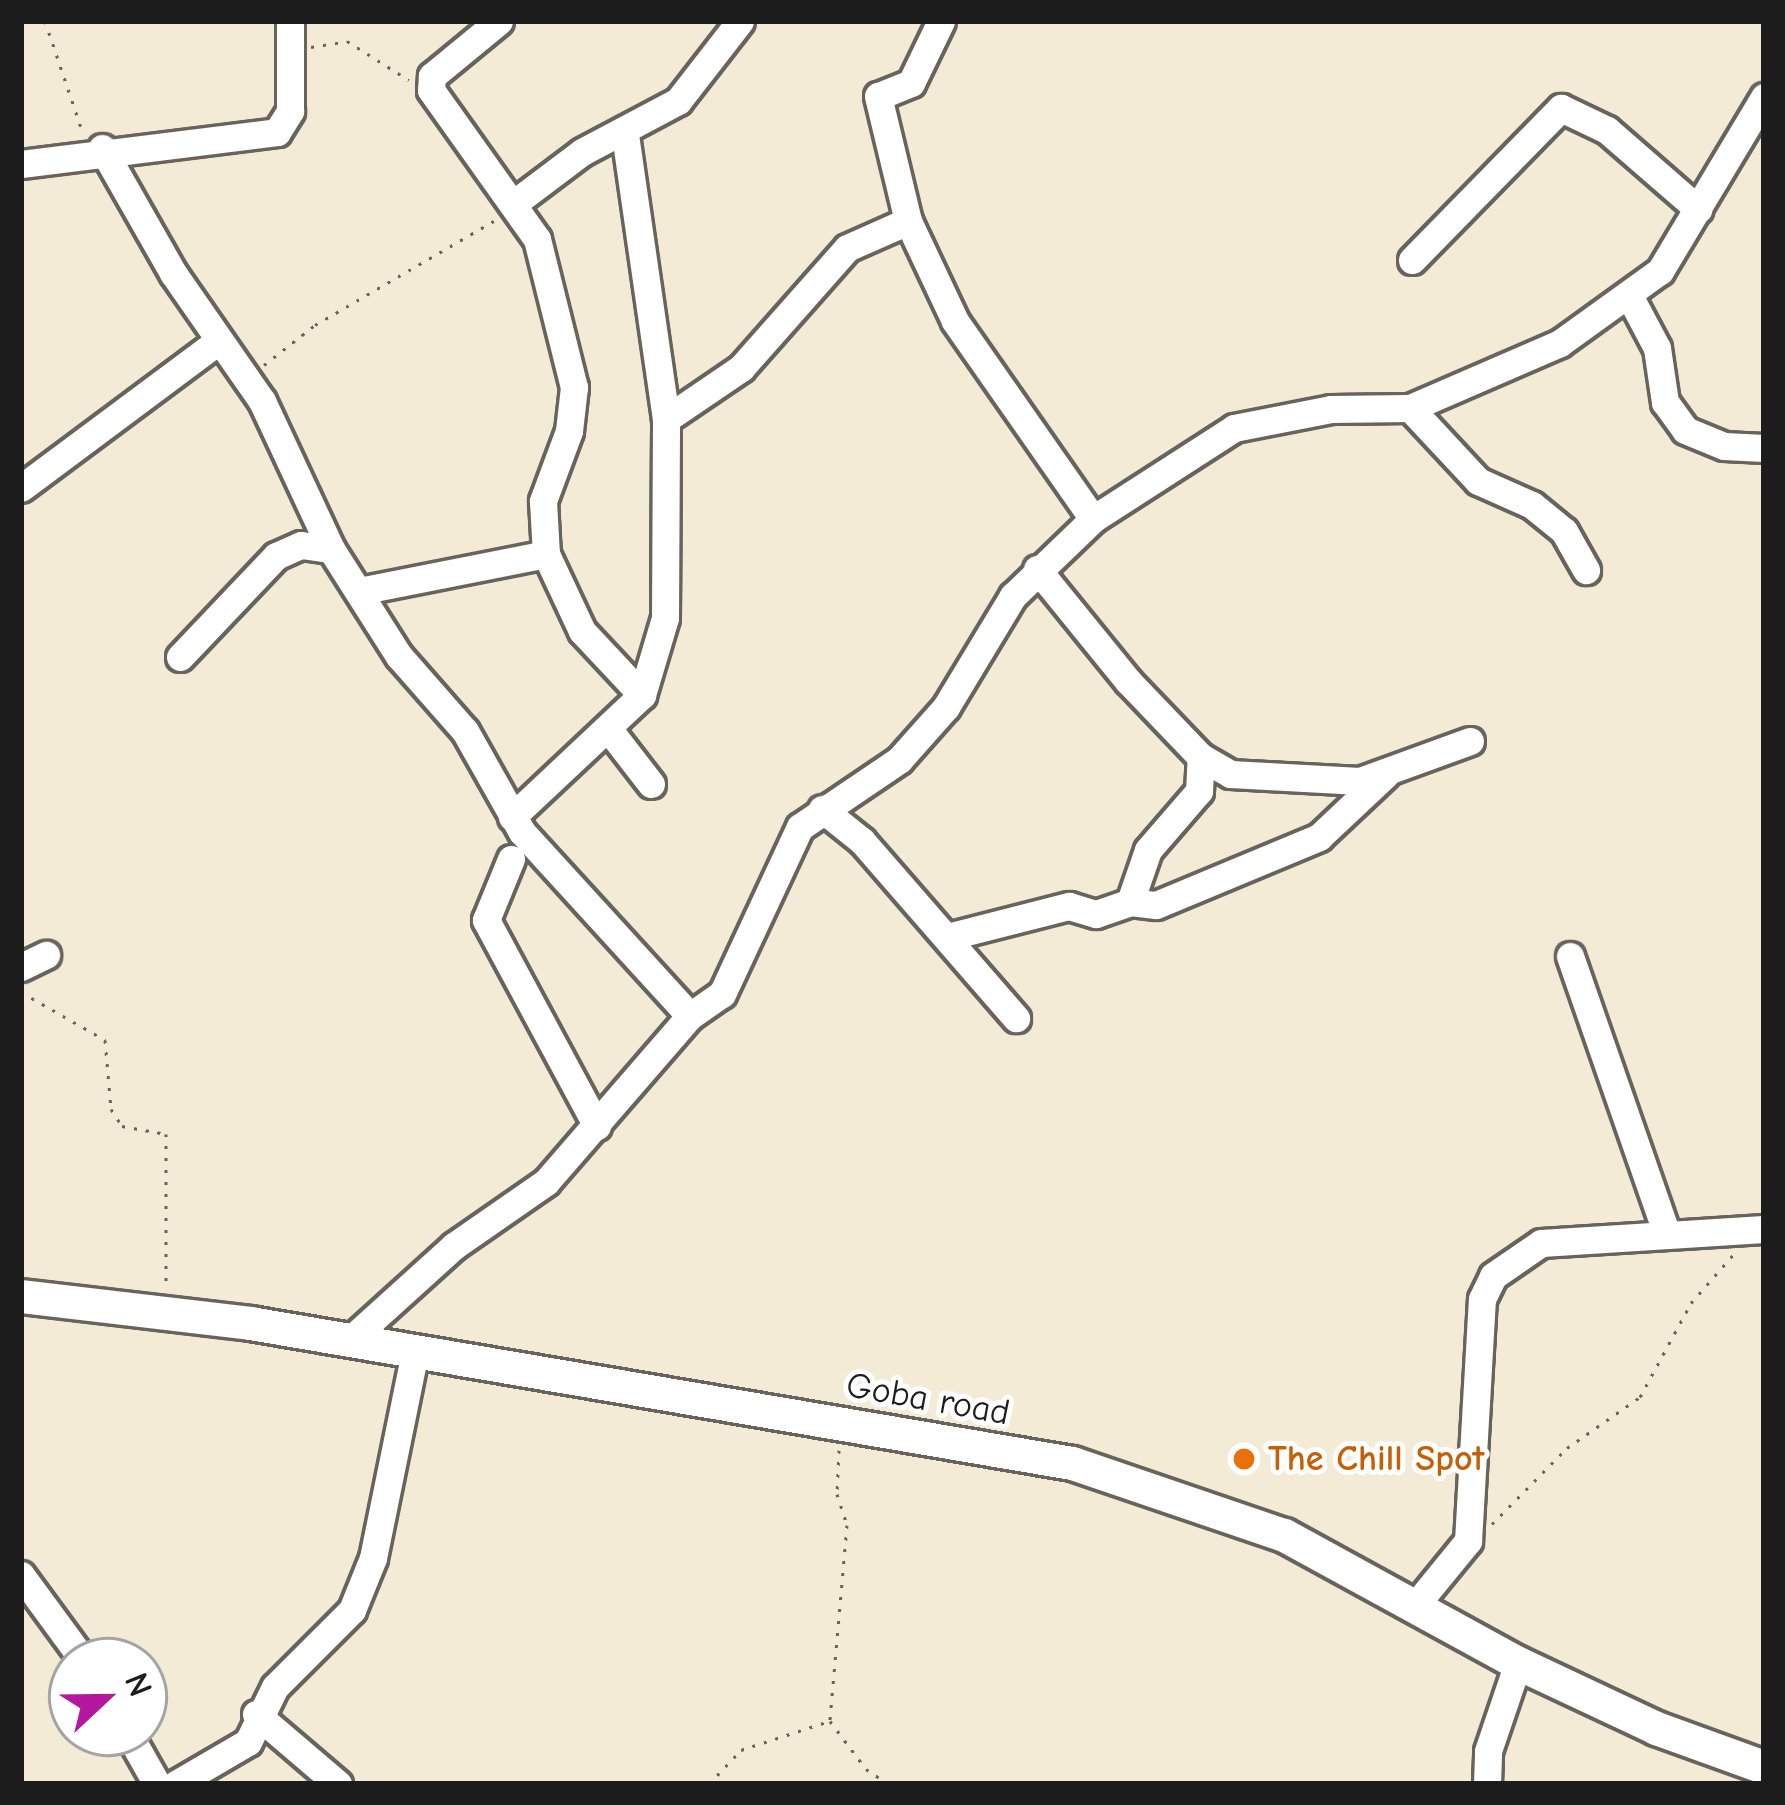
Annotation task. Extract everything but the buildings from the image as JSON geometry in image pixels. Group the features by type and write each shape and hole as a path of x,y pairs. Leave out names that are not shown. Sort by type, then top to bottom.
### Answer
{"main road":[{"name":"Goba road","path":"21,1296 350,1340 1072,1462 1185,1496 1284,1535 1418,1602 1518,1664 1655,1728 1764,1767"}],"street":[{"path":"21,164 95,150 277,132 290,111 290,21"},
{"path":"499,21 432,76 434,97 518,201 537,238 574,387 569,431 543,501 546,554 582,632 642,695"},
{"path":"518,201 582,152 625,134 688,92 740,21"},
{"path":"941,21 911,83 878,96 908,221 955,321 1093,519"},
{"path":"350,1340 454,1246 523,1203 597,1126 690,1016 736,976 782,858 822,808 899,760 946,707 1037,569 1093,519 1234,428 1330,410 1410,408 1525,364 1631,299 1660,271 1764,97"},
{"path":"1412,260 1561,108 1607,130 1699,208"},
{"path":"512,817 610,730 653,676 668,585 666,419 625,134"},
{"path":"95,150 218,341 248,378 332,549 407,668 465,731 512,817 690,1016"},
{"path":"666,419 741,368 847,248 908,221"},
{"path":"1631,299 1657,348 1665,402 1685,430 1724,446 1764,448"},
{"path":"21,488 218,341"},
{"path":"1410,408 1478,482 1532,505 1564,531 1586,570"},
{"path":"180,657 276,556 302,545 332,549"},
{"path":"358,591 546,554"},
{"path":"1037,569 1201,758 1267,780 1344,783 1384,775 1470,740"},
{"path":"610,730 651,784"},
{"path":"1130,902 1136,868 1199,791 1201,758"},
{"path":"947,937 995,919 1069,906 1096,914 1130,902 1156,905 1294,850 1336,826 1384,775"},
{"path":"822,808 862,841 1016,1018"},
{"path":"511,859 486,920 597,1126"},
{"path":"1570,956 1667,1235"},
{"path":"1418,1602 1468,1541 1482,1299 1493,1276 1541,1244 1762,1229"},
{"path":"176,1784 248,1742 256,1714 352,1610 365,1584 415,1351"},
{"path":"21,1575 66,1637"},
{"path":"1487,1784 1488,1750 1518,1664"},
{"path":"256,1714 338,1784"},
{"path":"142,1757 157,1784"}],"path":[{"path":"45,21 95,150"},
{"path":"289,60 314,45 347,41 434,97"},
{"path":"248,378 314,325 475,235 518,201"},
{"path":"21,992 105,1040 111,1109 122,1126 166,1134 164,1314"},
{"path":"1468,1541 1567,1448 1640,1397 1703,1285 1762,1229"},
{"path":"842,1424 837,1494 847,1525 830,1721 838,1740 888,1784"},
{"path":"709,1784 741,1750 830,1721"}],"place":[{"name":"The Chill Spot","path":"1244,1459"}]}
